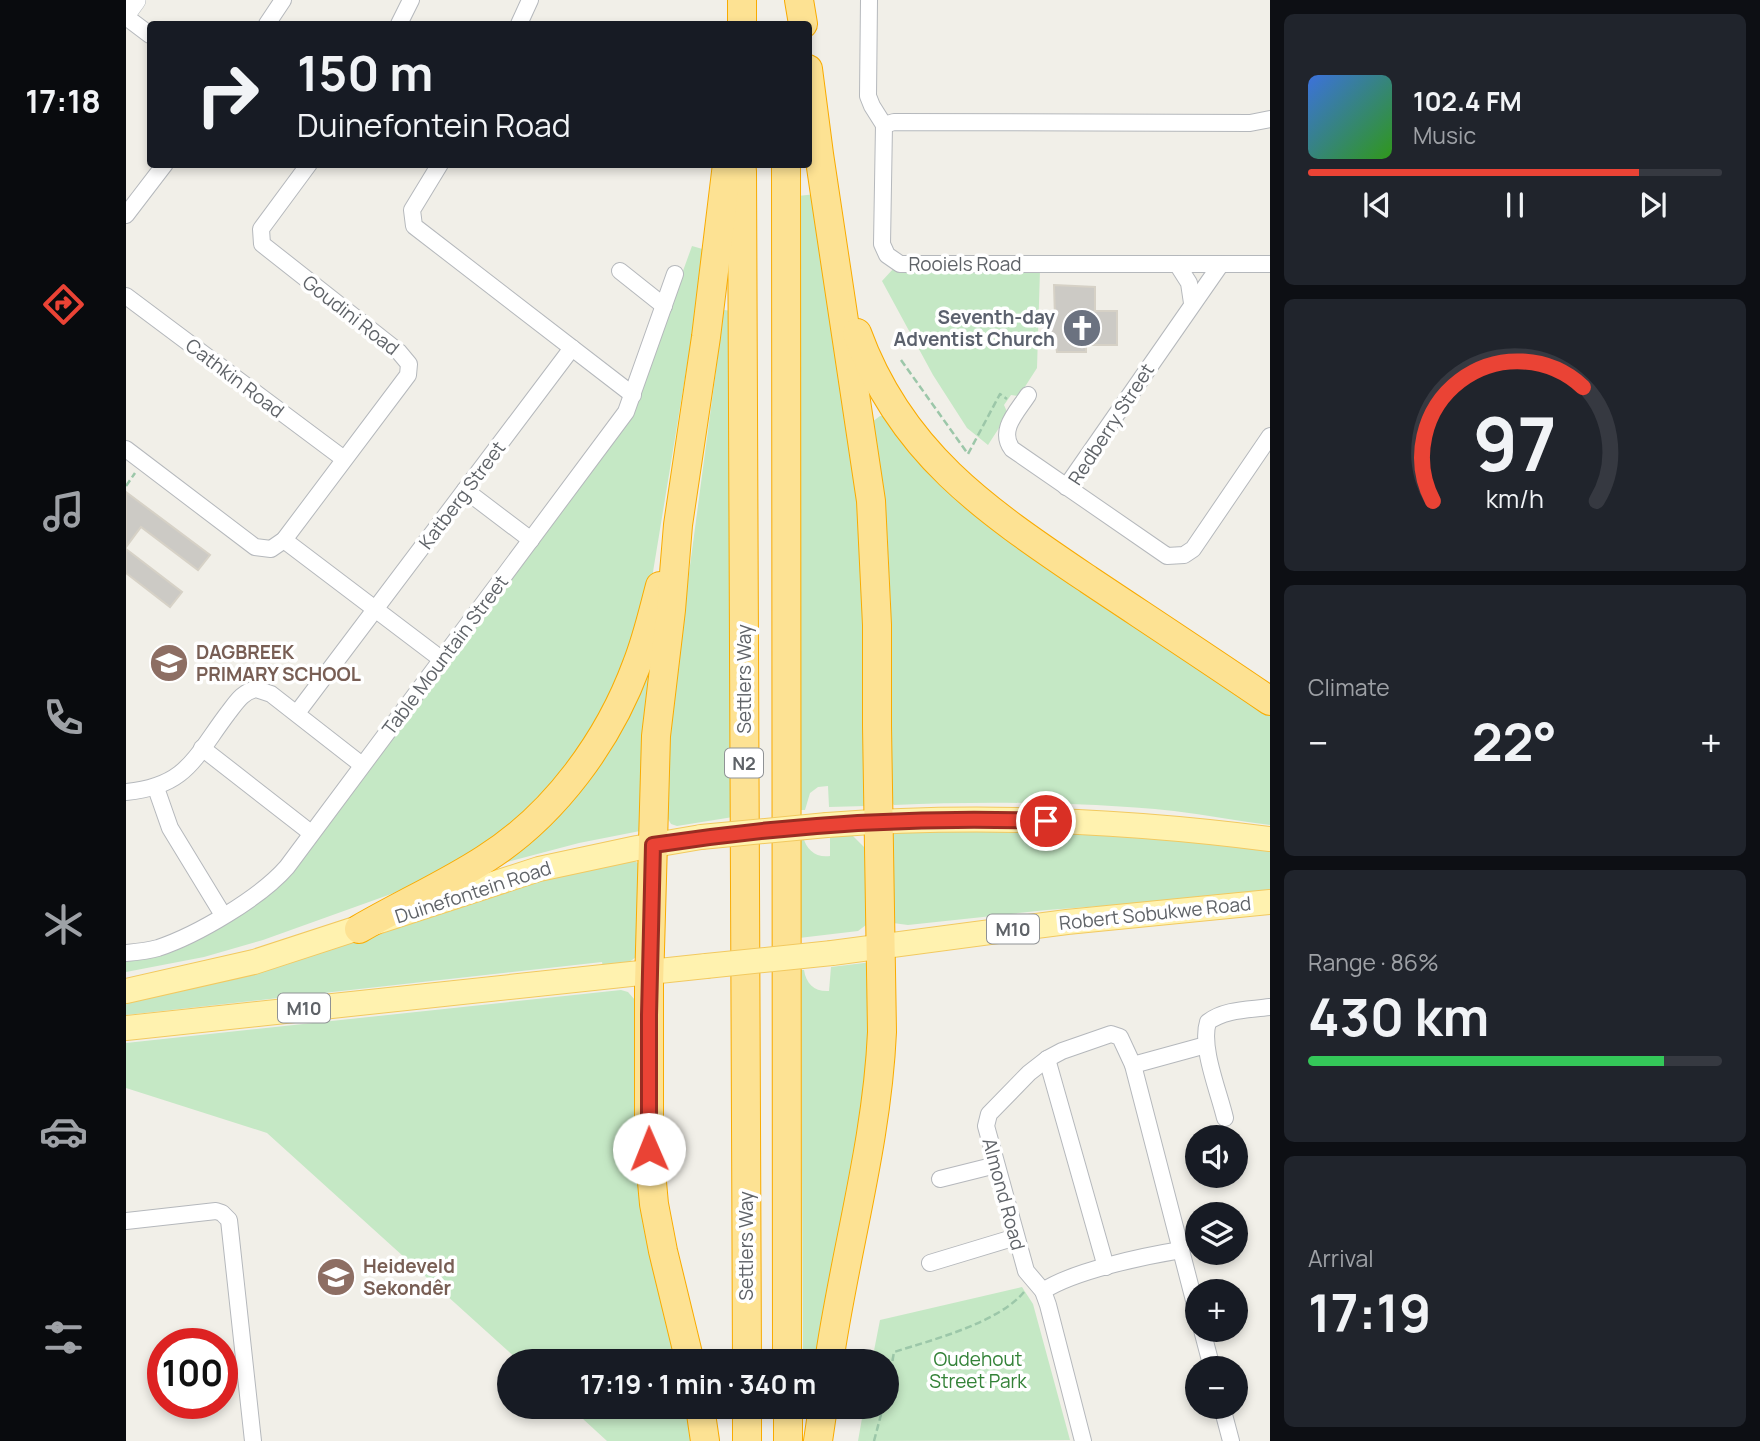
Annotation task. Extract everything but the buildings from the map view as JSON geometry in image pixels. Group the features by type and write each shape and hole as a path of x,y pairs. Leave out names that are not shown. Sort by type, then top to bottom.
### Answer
{"highway":[{"path":"786,0 786,21"},
{"path":"799,0 802,21"},
{"path":"812,97 871,501 877,625 882,1032 876,1110 831,1349"},
{"path":"687,1349 654,1204 648,1097 656,736 678,525 706,337 727,168"},
{"name":"Settlers Way","path":"742,168 747,1349"},
{"name":"N2","path":"786,168 788,1349"},
{"path":"837,274 858,336 887,396 903,421 941,467 978,502 1011,527 1270,701"},
{"path":"359,929 495,853 535,820 565,789 617,709 637,664 678,525"},
{"path":"702,1419 705,1441"},
{"path":"747,1419 747,1441"},
{"path":"788,1419 788,1441"},
{"path":"818,1441 821,1419"}],"main road":[{"path":"879,822 993,819 1073,821 1191,829 1270,839"},
{"name":"Duinefontein Road","path":"126,991 214,973 359,929 510,877 573,861 701,838 879,822"},
{"name":"Robert Sobukwe Road","path":"650,971 832,953 1067,922 1270,901"},
{"name":"M10","path":"126,1028 650,971"}],"street":[{"path":"126,11 134,0"},
{"path":"269,21 283,0"},
{"path":"400,21 411,0"},
{"path":"520,21 530,0"},
{"path":"869,0 869,96 884,125 894,122 1250,123 1270,119"},
{"path":"126,17 147,33"},
{"name":"Rooiels Road","path":"884,125 882,244 887,255 900,264 1270,264"},
{"path":"126,215 162,168"},
{"name":"Goudini Road","path":"284,540 410,369 406,358 399,352 262,244 261,229 306,168"},
{"path":"438,168 412,210 414,226 633,395"},
{"path":"1177,264 1189,283 1192,303"},
{"name":"Redberry Street","path":"1221,264 1066,486 1167,556 1180,556 1187,554 1198,543 1270,436"},
{"path":"620,271 664,306"},
{"name":"Table Mountain Street","path":"126,954 169,944 223,915 276,879 620,421 633,395 675,274"},
{"name":"Cathkin Road","path":"126,296 344,459"},
{"name":"Katberg Street","path":"297,713 572,348"},
{"path":"1023,402 1006,429 1008,444 1066,486"},
{"path":"126,449 256,547 271,549 284,540 441,659"},
{"path":"465,490 531,540"},
{"path":"126,792 156,788 177,778 241,696 251,690 266,691 362,765"},
{"path":"202,748 311,833"},
{"path":"156,788 170,828 223,915"},
{"path":"1226,1118 1206,1045 1205,1032 1208,1023 1213,1018 1231,1012 1270,1007"},
{"name":"Almond Road","path":"1083,1441 1038,1286 1026,1271 986,1119 1029,1073 1062,1051 1111,1034 1120,1037 1133,1065"},
{"path":"1188,1279 1133,1065 1206,1045"},
{"path":"1047,1059 1106,1267"},
{"path":"940,1180 996,1165"},
{"path":"126,1221 216,1211 229,1220 253,1441"},
{"path":"930,1263 1016,1237"},
{"path":"1038,1286 1051,1285 1160,1253 1181,1250"},
{"path":"1225,1419 1231,1441"}],"path":[{"path":"901,360 968,454 1000,394 1023,402"},
{"path":"899,1350 957,1332 1014,1303 1038,1286"},
{"path":"874,1441 880,1419"}],"green space":[{"path":"816,194 863,507 866,806 829,807 828,786 818,787 810,793 805,810 800,810 798,196"},
{"path":"692,246 706,250 652,578 628,665 568,769 499,837 427,878 394,893 263,940 204,957 126,972 126,959 159,953 297,859 628,423"},
{"path":"893,269 1040,270 1037,368 1019,396 1011,395 1004,405 1008,414 988,445 967,428 933,375 882,281"},
{"path":"724,310 733,311 733,817 677,826 671,824 667,817 672,701"},
{"path":"884,416 1270,713 1270,825 1174,811 1105,806 999,803 894,805 891,802 891,611 887,533 872,422"},
{"path":"651,654 640,831 579,843 500,864"},
{"path":"987,827 1270,847 1270,894 1047,910 908,925 893,923 892,831"},
{"path":"830,834 852,835 866,849 866,925 858,931 799,938 799,836 803,836 812,852 820,856 830,856"},
{"path":"635,861 639,864 636,957 628,963 603,967 602,962 126,1015 126,1000 288,964 497,890"},
{"path":"872,962 872,1056 819,1349 803,1349 801,970 804,970 812,986 829,991 831,967"},
{"path":"621,990 628,992 635,1000 679,1349 506,1349 267,1133 126,1088 126,1043"},
{"name":"Oudehout Street Park","path":"1022,1287 1033,1304 1070,1440 858,1441 862,1419 899,1419 899,1349 874,1349 880,1320"},
{"path":"583,1419 693,1419 697,1441 607,1441"}],"place":[{"name":"Seventh-day Adventist Church","path":"1082,328"},
{"name":"DAGBREEK PRIMARY SCHOOL","path":"169,663"},
{"name":"Heideveld Sekondêr","path":"336,1277"}],"route":[{"path":"649,1149 653,845 859,823 933,819 1046,821"}]}
